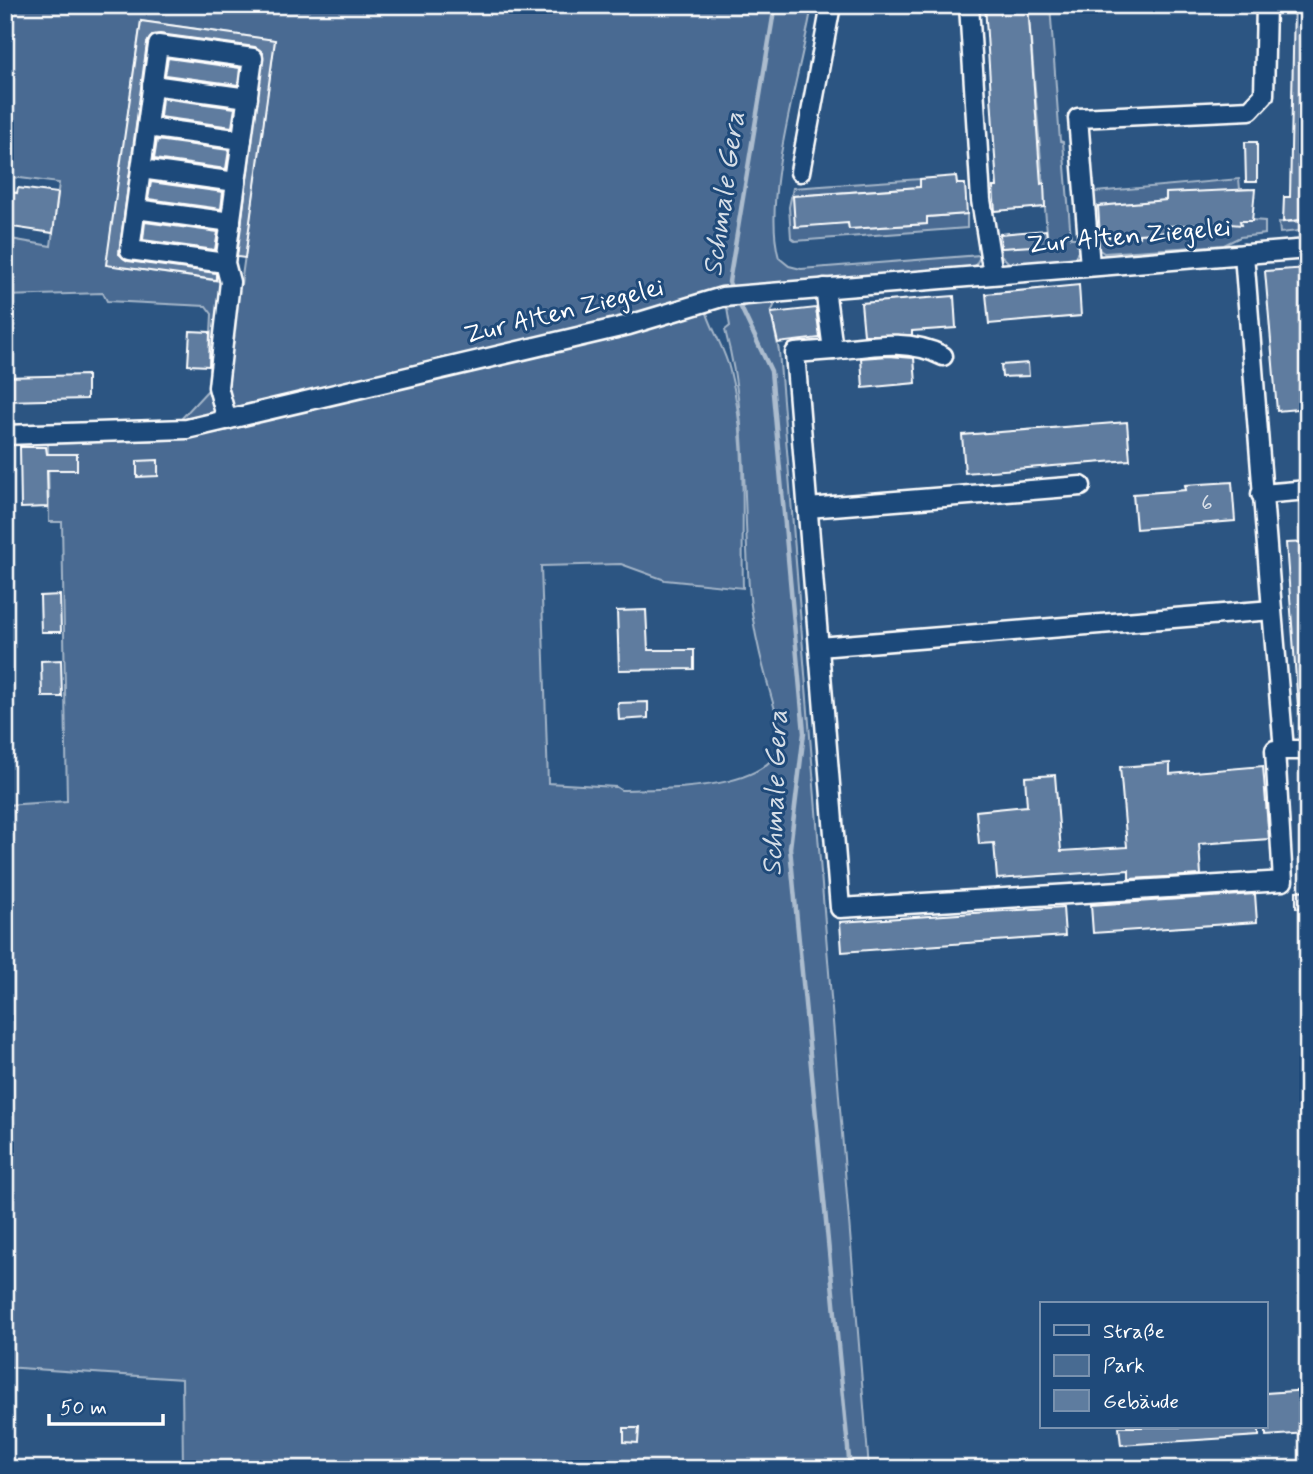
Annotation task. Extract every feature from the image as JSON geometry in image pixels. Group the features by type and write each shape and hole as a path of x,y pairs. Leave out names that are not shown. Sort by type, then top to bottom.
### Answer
{"street":[{"path":"800,172 831,5"},
{"path":"968,5 981,200 993,274"},
{"path":"1090,266 1078,118 1250,110 1264,95 1266,5"},
{"path":"225,263 130,250 158,45 253,58 225,263 230,282 218,387 227,420"},
{"path":"152,85 248,98"},
{"path":"147,127 242,140"},
{"path":"141,169 236,182"},
{"path":"136,209 231,222"},
{"name":"Zur Alten Ziegelei","path":"5,435 187,429 629,325 722,297 1308,249"},
{"path":"1244,254 1261,494 1284,750"},
{"path":"825,288 833,350"},
{"path":"943,356 929,349 901,343 795,353 840,908 1283,881 1275,750 1308,750"},
{"path":"808,508 1081,486"},
{"path":"1261,494 1308,490"},
{"path":"820,647 1272,610"}],"green space":[{"path":"5,5 812,5 779,169 775,232 779,258 789,266 801,269 981,255 974,268 703,296 724,352 736,397 741,451 743,588 665,580 621,564 541,566 548,783 616,787 621,790 691,787 742,777 762,767 777,753 782,734 762,661 751,606 738,394 725,330 730,326 727,308 776,301 771,313 779,351 869,1469 183,1469 182,1379 5,1367 5,805 67,801 62,522 49,522 48,444 168,440 180,420 208,390 212,314 206,306 107,301 103,293 5,296 5,238 51,246 59,183 5,176","holes":["141,21 275,40 241,284 107,265"]},
{"path":"1028,5 1050,5 1060,141 1063,142 1071,238 1079,238 1081,246 1075,257 1011,265 1001,255 1001,248 1048,244"},
{"path":"920,179 920,187 793,196 848,223 849,229 927,224 927,217 967,214 967,228 795,241 791,238 789,207 793,188"},
{"path":"1239,179 1240,189 1249,189 1252,220 1265,221 1265,234 1240,237 1224,245 1104,253 1095,247 1090,186 1094,182 1095,192"},
{"path":"1299,219 1308,219 1308,230 1280,233 1279,222 1298,222"}],"building":[{"path":"985,5 1028,5 1045,207 995,211 993,187 997,187"},
{"path":"1294,5 1308,5 1308,219 1283,222 1284,197 1290,197"},
{"path":"141,21 275,40 245,258 237,257 263,53 255,47 160,34 153,35 147,43 119,254 128,261 216,273 216,280 106,265"},
{"path":"168,58 240,68 238,85 165,75"},
{"path":"162,98 235,108 232,127 160,117"},
{"path":"157,140 229,150 226,169 154,159"},
{"path":"1245,142 1257,142 1257,182 1246,182"},
{"path":"956,176 957,184 965,184 967,214 927,217 927,224 849,229 848,223 795,227 793,196 920,187 920,179"},
{"path":"151,182 223,192 221,209 148,199"},
{"path":"18,188 58,193 53,233 5,226 5,191 17,193"},
{"path":"1255,189 1252,221 1240,221 1241,225 1218,223 1170,226 1170,232 1139,234 1139,237 1100,237 1098,206 1166,200 1166,193"},
{"path":"145,222 218,232 215,250 143,240"},
{"path":"1046,230 1048,245 1001,248 1000,234"},
{"path":"1308,268 1308,301 1303,302 1308,408 1277,411 1265,271"},
{"path":"1079,285 1081,316 989,324 986,294"},
{"path":"954,296 956,328 912,331 912,335 864,335 861,303"},
{"path":"816,308 820,338 778,343 771,313"},
{"path":"190,331 210,332 209,366 188,365"},
{"path":"861,358 914,358 916,383 863,388"},
{"path":"1028,363 1029,376 1002,377 1001,365"},
{"path":"87,375 87,399 5,401 5,377"},
{"path":"1127,422 1130,460 965,473 962,435"},
{"path":"20,447 46,447 47,454 77,454 77,470 47,470 48,507 21,508"},
{"path":"158,460 158,476 137,477 137,461"},
{"path":"1232,482 1235,521 1136,529 1133,494 1186,490 1185,485"},
{"path":"1308,542 1308,705 1298,706 1286,543"},
{"path":"60,595 61,632 41,632 40,596"},
{"path":"646,610 648,650 694,650 694,669 619,670 617,611"},
{"path":"61,660 62,697 42,697 41,661"},
{"path":"648,702 648,718 619,720 618,703"},
{"path":"1170,763 1170,774 1263,766 1269,839 1199,844 1201,875 1129,879 1129,870 997,879 994,843 979,844 976,811 1027,806 1025,777 1055,775 1061,851 1127,847 1120,767"},
{"path":"1308,890 1308,907 1296,908 1296,891"},
{"path":"1255,894 1257,922 1093,933 1091,905"},
{"path":"1063,907 1065,936 842,952 840,922"},
{"path":"1308,1390 1308,1433 1266,1436 1268,1393"},
{"path":"624,1428 639,1428 638,1443 624,1442"},
{"path":"1119,1428 1259,1428 1259,1436 1121,1445"}],"waterway":[{"name":"Schmale Gera","path":"732,290 729,282 775,5"},
{"name":"Schmale Gera","path":"738,301 771,371 804,733 790,848 850,1469"}]}
